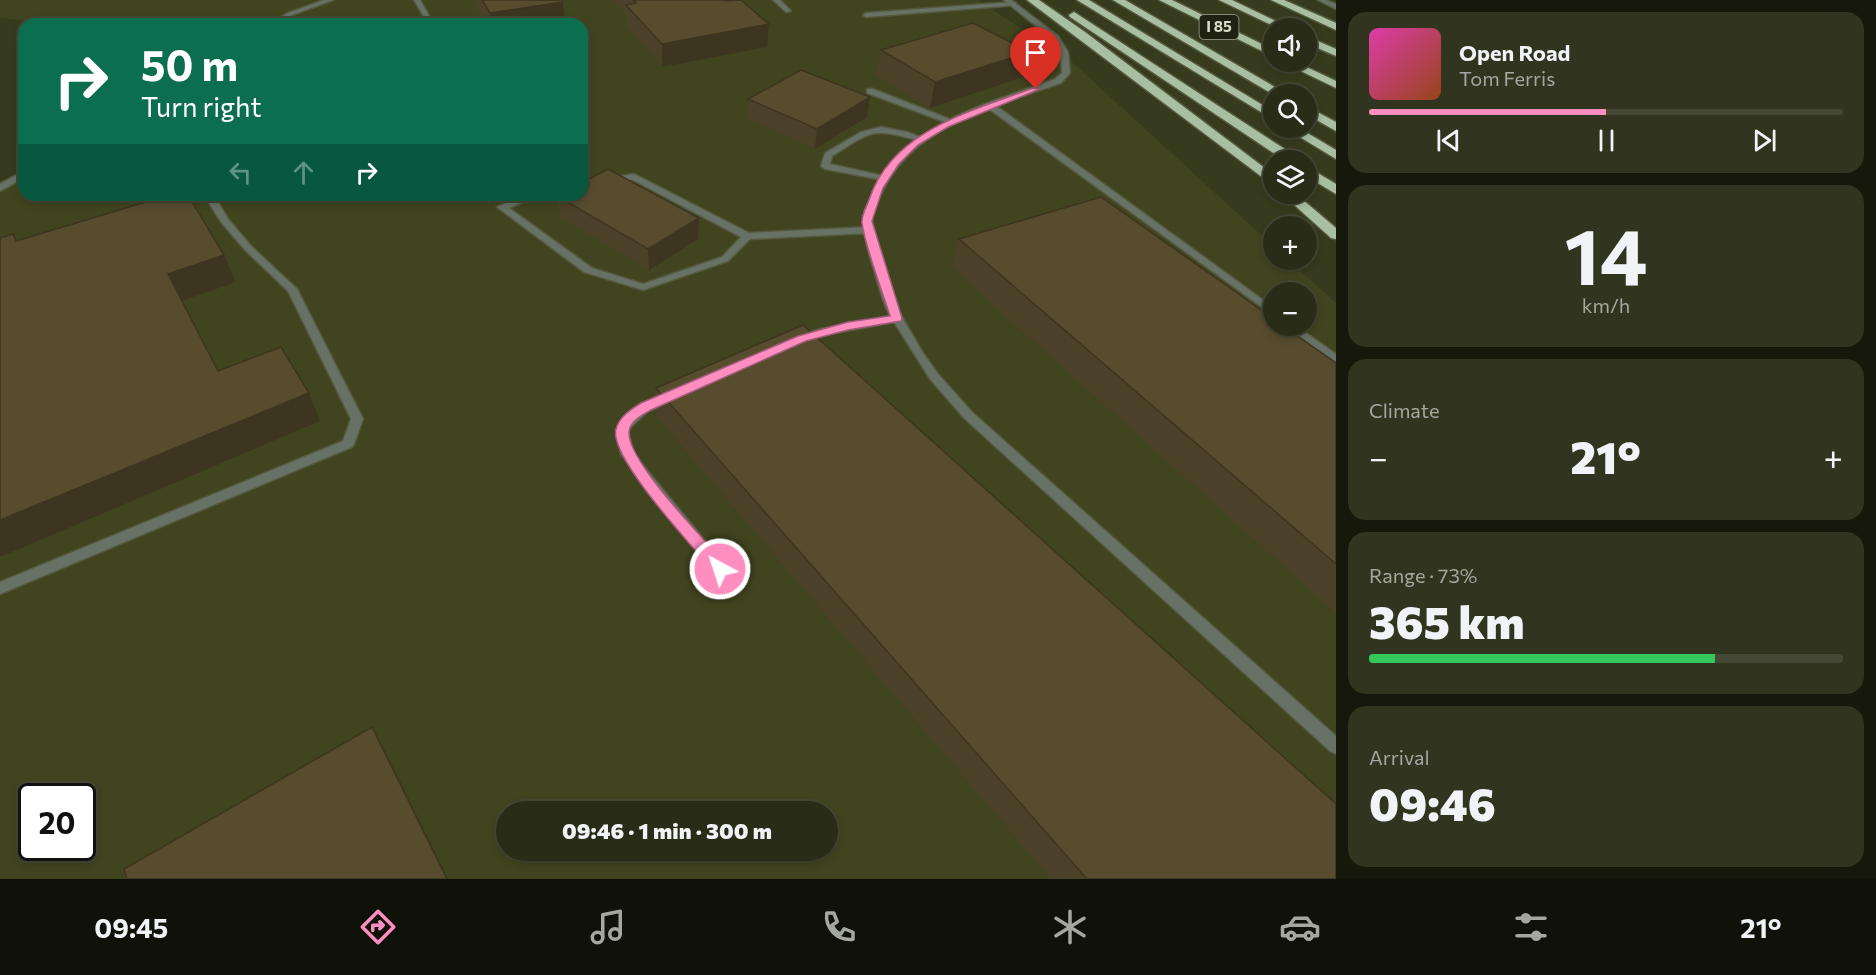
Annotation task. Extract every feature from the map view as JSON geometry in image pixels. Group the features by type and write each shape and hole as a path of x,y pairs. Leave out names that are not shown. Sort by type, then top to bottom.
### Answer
{"highway":[{"path":"1032,0 1081,34 1263,174"},
{"path":"1050,0 1277,150"},
{"path":"1082,0 1263,110"},
{"path":"1118,0 1264,84"},
{"name":"I 85","path":"1164,0 1263,49"},
{"name":"I 85","path":"1224,0 1263,18"},
{"path":"1276,0 1336,27"},
{"path":"1317,44 1336,53"},
{"path":"1309,72 1336,85"},
{"path":"1317,116 1336,127"},
{"path":"1308,138 1336,155"},
{"path":"1317,177 1336,190"},
{"path":"1300,204 1336,235"},
{"path":"1302,204 1336,229"}],"street":[{"path":"283,18 330,0"},
{"path":"417,0 427,18"},
{"path":"776,0 788,11"},
{"path":"1321,0 1336,7"},
{"path":"866,15 1010,2 1055,38 1064,52 1066,73 1058,81 953,122 921,139 895,162 878,188 867,221 894,313 919,359 979,428 1029,469 1336,746"},
{"path":"870,91 953,122"},
{"path":"992,107 1263,306"},
{"path":"885,178 825,166 828,155 873,128 886,127 921,139"},
{"path":"588,184 633,177 747,236 870,230"},
{"path":"0,188 18,178"},
{"path":"0,588 348,444 357,419 292,289 248,248 224,220 213,201"},
{"path":"518,201 502,207 588,270 643,287 725,259 747,236"},
{"path":"781,347 821,332 894,313"},
{"path":"1304,336 1336,359"},
{"path":"677,393 634,414 622,430 623,441 633,465 720,569"}],"shaded area":[{"path":"0,0 978,0 1072,62 1263,237 1263,270 1299,270 1313,282 1263,282 1263,336 1317,336 1317,286 1336,303 1336,879 0,879 0,187 18,178 18,201 588,201 588,18 0,18"}],"building":[{"path":"482,0 562,0 563,2 490,13"},
{"path":"633,0 741,0 769,24 662,44 626,5 636,3"},
{"path":"973,23 1030,52 935,82 881,50"},
{"path":"801,70 870,97 817,129 748,99"},
{"path":"608,169 699,218 648,249 566,201 588,201 588,180"},
{"path":"1101,197 1263,311 1263,336 1297,336 1336,363 1336,564 959,239"},
{"path":"149,201 192,201 224,255 168,274 218,371 281,347 309,393 0,520 0,238 13,234 16,241"},
{"path":"803,325 1336,804 1336,879 1087,879 656,388"},
{"path":"372,727 447,879 127,879 124,869"}],"route":[{"path":"720,569 633,465 623,441 622,430 627,422 634,414 646,407 802,338 848,326 896,318 867,221 878,188 895,162 915,142 945,125 1036,89"}]}
